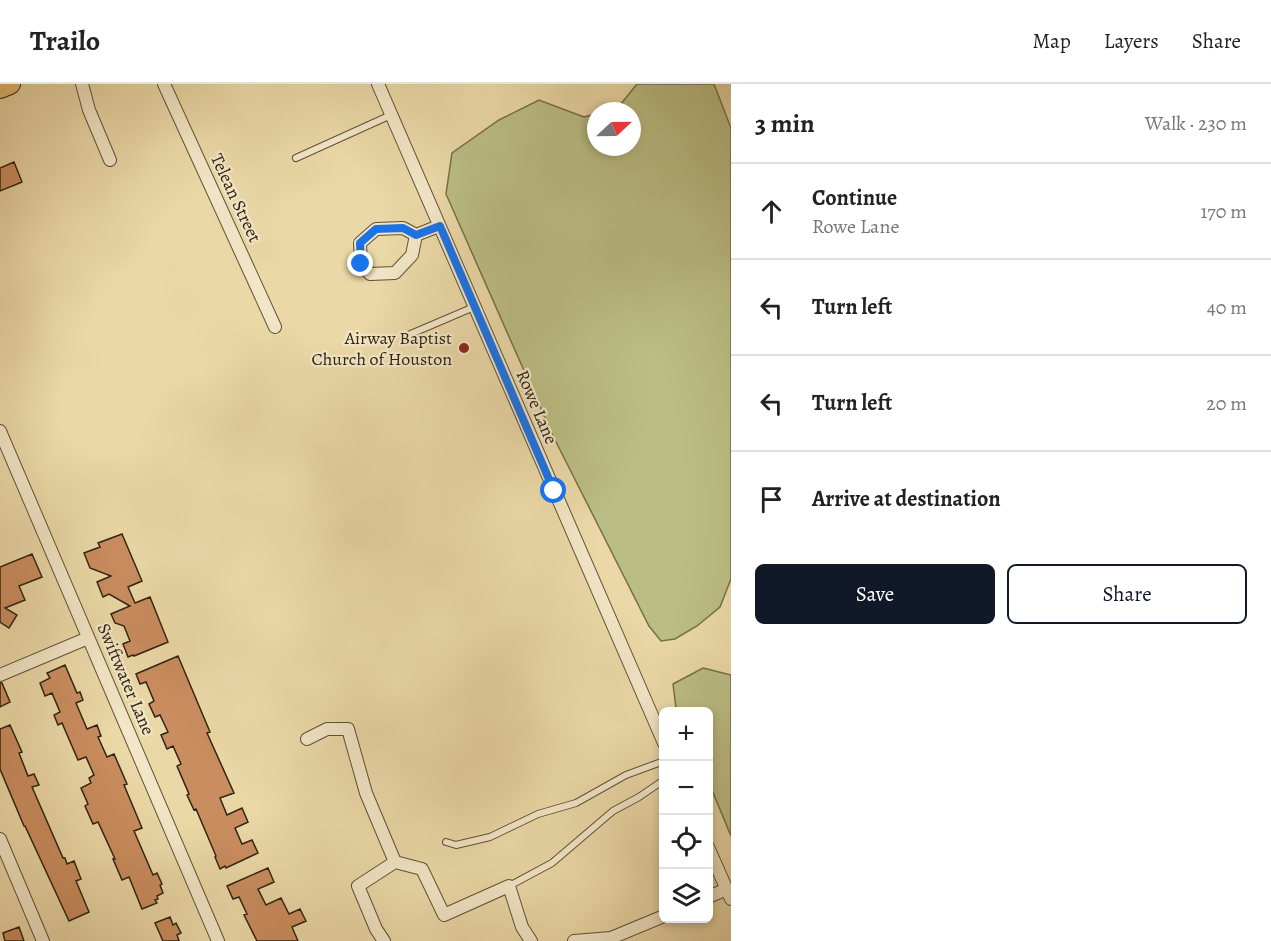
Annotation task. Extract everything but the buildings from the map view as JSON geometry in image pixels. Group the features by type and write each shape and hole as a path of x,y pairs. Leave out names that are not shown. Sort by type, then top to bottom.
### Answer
{"main road":[{"path":"0,88 10,84"}],"street":[{"path":"82,84 89,110 110,160"},
{"name":"Telean Street","path":"164,84 275,327"},
{"name":"Rowe Lane","path":"378,84 659,735"},
{"path":"416,235 412,255 395,273 369,274 361,264 360,243 376,229 403,228 416,235 440,226"},
{"name":"Swiftwater Lane","path":"0,431 218,941"},
{"path":"0,675 88,638"},
{"path":"307,739 327,729 348,729 366,793 395,862"},
{"path":"0,838 43,941"},
{"path":"713,858 729,894 713,896"},
{"path":"384,941 376,929 358,886 395,862 422,869 444,915 509,886 522,927 531,941"},
{"path":"574,941 610,938 659,918"}],"lane":[{"path":"296,158 391,114"},
{"path":"406,336 474,307"},
{"path":"446,842 456,845 490,837 538,814 576,804 626,775 659,763"},
{"path":"509,886 552,863 613,811 659,783"}],"green space":[{"path":"637,84 714,84 731,128 731,579 720,607 697,626 675,639 661,641 649,626 552,434 446,194 452,153 499,120 539,100 587,116 587,156 641,156 641,102 622,102"},
{"path":"703,668 731,675 731,836 713,793 713,707 676,707 673,684"}],"place":[{"name":"Airway Baptist Church of Houston","path":"464,348"}],"route":[{"path":"361,264 360,243 376,229 403,228 416,235 440,226 554,491"}]}
